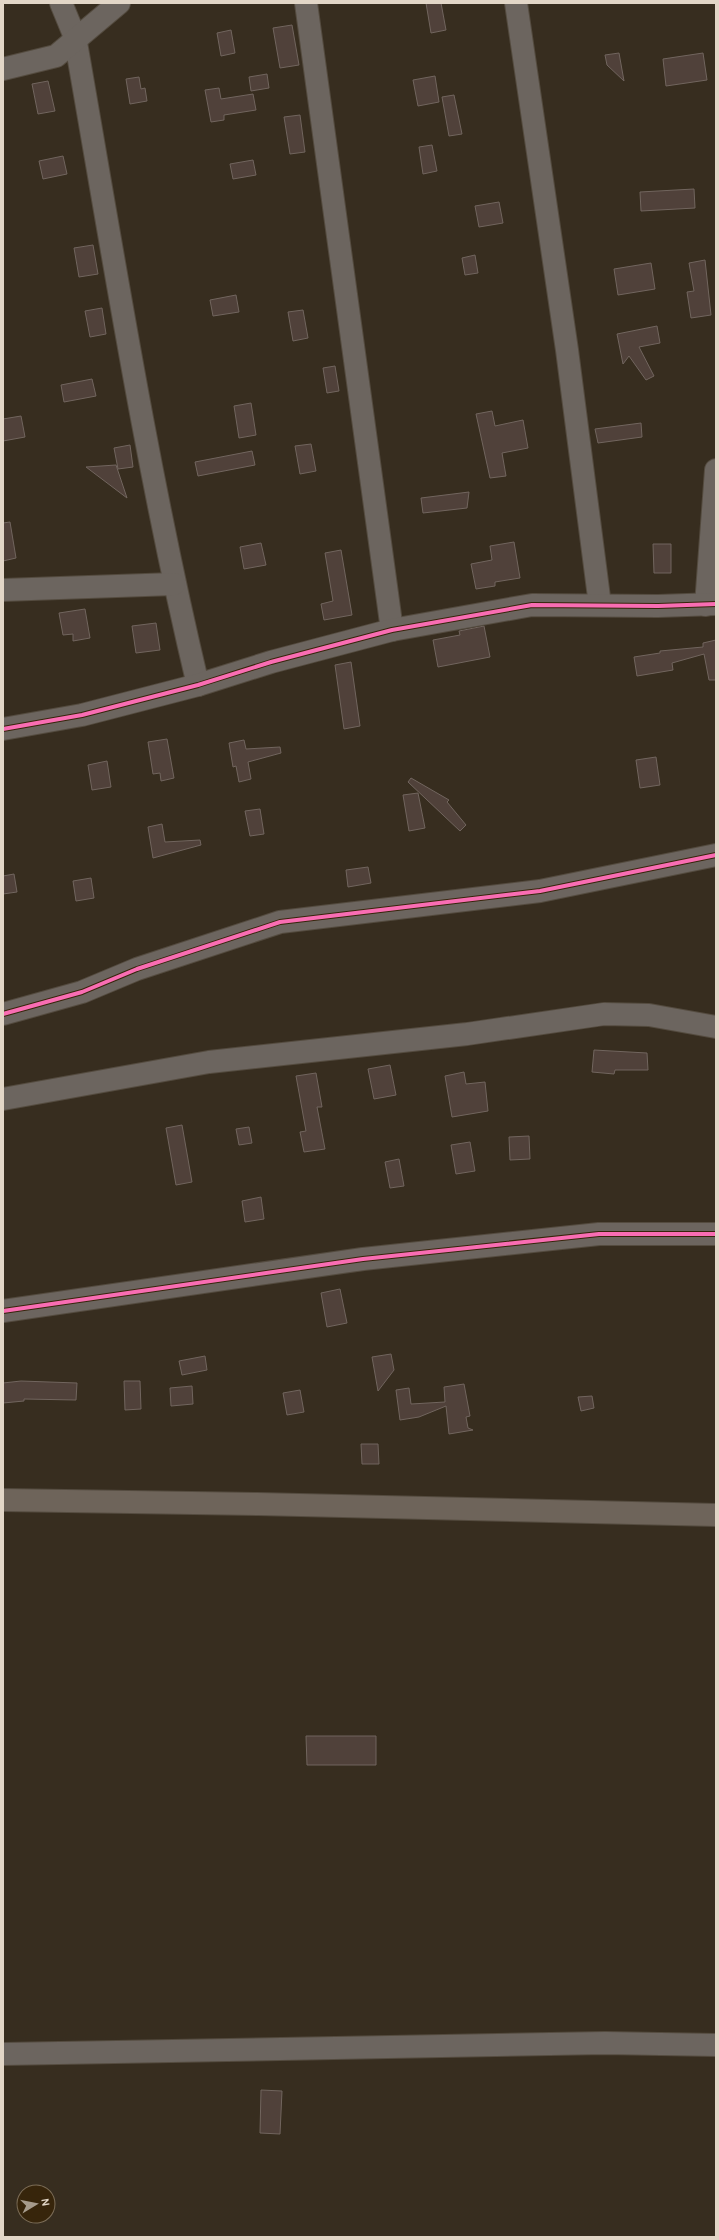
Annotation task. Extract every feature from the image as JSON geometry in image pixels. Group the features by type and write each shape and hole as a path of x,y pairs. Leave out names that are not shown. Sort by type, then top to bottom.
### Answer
{"main road":[{"path":"3,1500 258,1504 716,1515"}],"street":[{"path":"61,3 75,38 149,457 174,584 198,685"},
{"path":"3,69 56,56 75,38 119,3"},
{"path":"306,3 392,630"},
{"path":"516,3 567,350 600,605"},
{"path":"3,729 82,715 198,685 271,662 392,630 532,605 711,604 716,470"},
{"path":"3,590 174,584"},
{"path":"3,1014 82,992 137,969 280,922 540,891 716,854"},
{"path":"3,1099 209,1062 467,1034 604,1014 649,1015 716,1027"},
{"path":"3,1311 371,1258 599,1234 716,1234"},
{"path":"3,2054 605,2043 716,2045"}],"building":[{"path":"426,3 441,3 446,30 431,33"},
{"path":"292,25 299,65 280,68 273,28"},
{"path":"231,30 235,53 221,56 217,33"},
{"path":"619,53 624,81 607,65 605,55"},
{"path":"703,53 707,80 666,86 663,59"},
{"path":"267,74 269,88 251,91 249,77"},
{"path":"435,76 439,102 418,106 413,80"},
{"path":"139,77 141,89 145,88 147,101 130,104 126,79"},
{"path":"48,81 55,111 38,114 32,84"},
{"path":"219,88 221,99 253,94 256,110 224,115 224,120 211,122 205,90"},
{"path":"454,95 462,134 449,136 442,97"},
{"path":"300,115 305,152 290,154 284,117"},
{"path":"432,145 437,171 423,174 419,147"},
{"path":"63,156 67,174 43,179 39,161"},
{"path":"253,160 256,175 233,179 230,164"},
{"path":"694,189 695,208 641,211 640,192"},
{"path":"499,202 503,223 479,227 475,206"},
{"path":"93,245 98,274 79,277 74,248"},
{"path":"475,255 478,273 465,275 462,258"},
{"path":"705,260 711,315 691,318 687,292 694,291 689,263"},
{"path":"651,263 655,289 618,295 614,269"},
{"path":"236,295 239,312 213,316 210,300"},
{"path":"102,308 106,334 90,337 85,311"},
{"path":"303,310 308,338 293,341 288,312"},
{"path":"657,326 660,343 639,347 654,376 646,380 629,356 623,364 617,334"},
{"path":"335,366 339,391 327,393 323,368"},
{"path":"92,379 96,396 64,402 61,385"},
{"path":"251,403 256,435 239,438 234,406"},
{"path":"492,411 495,426 523,420 528,448 502,453 506,476 490,478 476,414"},
{"path":"21,416 25,437 3,441 3,419"},
{"path":"641,423 642,437 598,443 595,429"},
{"path":"311,444 316,471 300,474 295,446"},
{"path":"130,445 133,467 118,469 114,448"},
{"path":"252,451 255,465 198,476 195,462"},
{"path":"116,465 127,498 86,467"},
{"path":"469,492 467,508 423,513 421,498"},
{"path":"10,522 16,558 3,561 3,523"},
{"path":"514,542 520,578 495,582 495,586 476,589 471,564 492,560 490,546"},
{"path":"261,543 266,565 244,569 240,547"},
{"path":"653,544 671,544 671,573 654,573"},
{"path":"341,550 352,615 324,620 321,604 333,601 325,553"},
{"path":"85,609 90,638 73,641 73,634 63,635 59,613"},
{"path":"156,623 160,650 136,653 132,626"},
{"path":"484,626 490,657 438,667 433,640 460,635 459,631"},
{"path":"716,640 716,680 709,680 704,654 672,663 673,670 637,676 634,657 660,653 660,651 703,647 703,643"},
{"path":"351,662 360,726 344,729 335,665"},
{"path":"167,739 174,778 161,781 160,773 153,774 148,742"},
{"path":"244,740 246,749 280,747 281,753 248,762 251,779 239,782 236,766 233,767 229,743"},
{"path":"656,757 660,785 640,788 636,760"},
{"path":"107,761 111,787 92,790 88,765"},
{"path":"411,778 449,800 447,802 466,825 460,831 408,782"},
{"path":"418,793 425,828 409,831 403,795"},
{"path":"260,809 264,834 250,836 245,811"},
{"path":"162,824 165,842 200,840 201,845 153,858 148,827"},
{"path":"368,867 371,883 348,887 346,870"},
{"path":"14,874 17,892 3,894 3,876"},
{"path":"91,878 94,898 76,901 73,881"},
{"path":"594,1050 647,1053 648,1070 615,1070 614,1074 592,1072"},
{"path":"390,1065 396,1095 374,1099 368,1069"},
{"path":"464,1072 466,1084 485,1082 488,1111 452,1117 445,1076"},
{"path":"316,1073 322,1107 317,1107 325,1149 304,1152 300,1132 306,1131 296,1076"},
{"path":"182,1125 192,1182 176,1185 166,1128"},
{"path":"249,1127 252,1143 239,1145 236,1129"},
{"path":"529,1136 530,1159 510,1160 509,1137"},
{"path":"470,1142 475,1171 456,1174 451,1145"},
{"path":"399,1159 404,1186 390,1188 385,1162"},
{"path":"261,1197 264,1219 245,1222 242,1201"},
{"path":"340,1289 347,1323 327,1327 321,1293"},
{"path":"391,1354 394,1370 378,1391 372,1357"},
{"path":"205,1356 207,1370 182,1375 179,1361"},
{"path":"21,1381 77,1383 76,1400 24,1399 24,1401 3,1403 3,1383"},
{"path":"124,1381 140,1381 141,1409 125,1410"},
{"path":"464,1384 470,1416 466,1417 468,1428 473,1430 449,1434 446,1406 419,1417 400,1420 396,1390 409,1388 411,1404 445,1402 444,1387"},
{"path":"192,1386 193,1404 171,1406 170,1388"},
{"path":"300,1390 304,1412 287,1415 283,1393"},
{"path":"592,1396 594,1408 581,1411 578,1397"},
{"path":"361,1444 378,1444 379,1464 362,1464"},
{"path":"306,1736 376,1736 376,1765 307,1765"},
{"path":"261,2090 282,2091 280,2134 260,2133"}],"cycle path":[{"path":"3,729 82,715 198,685 271,662 392,630 532,605 658,606 716,604"},
{"path":"3,1014 82,992 137,969 280,922 540,891 716,855"},
{"path":"3,1311 363,1259 599,1234 716,1234"}]}
